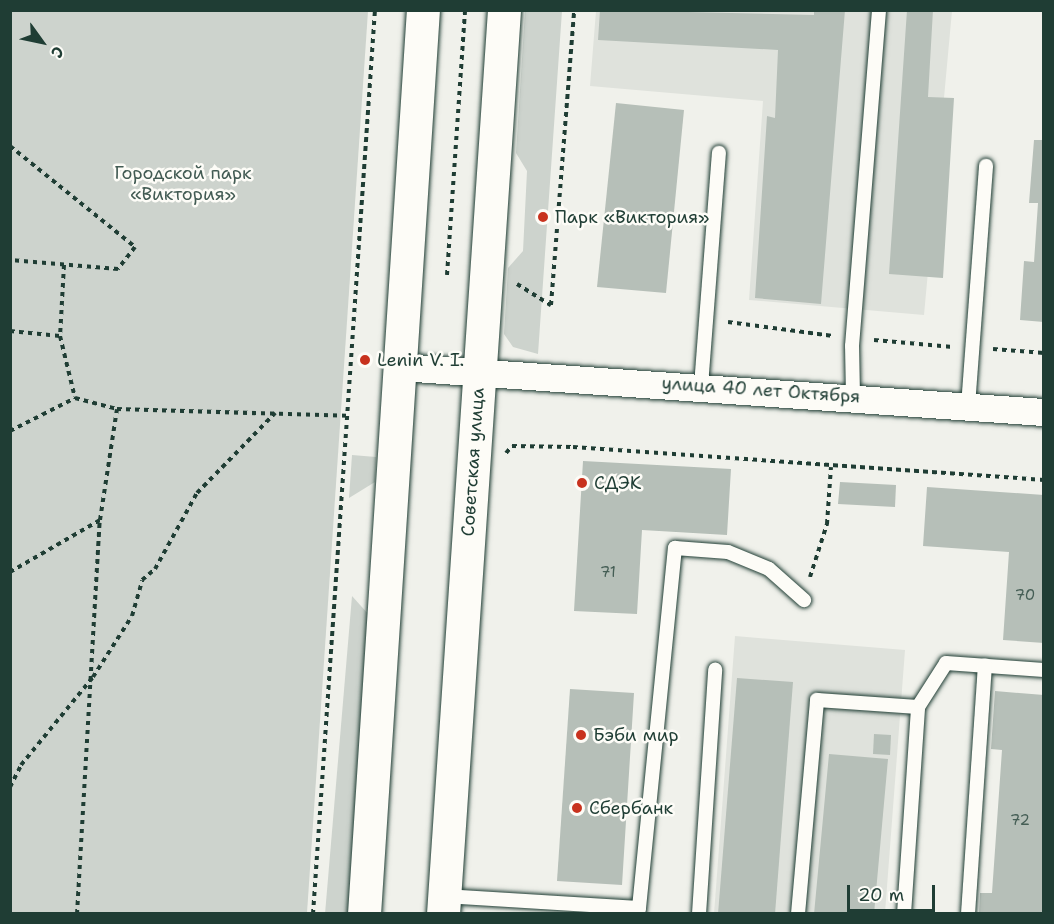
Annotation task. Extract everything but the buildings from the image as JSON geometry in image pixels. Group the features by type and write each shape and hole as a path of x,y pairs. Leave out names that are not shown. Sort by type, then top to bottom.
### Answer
{"main road":[{"path":"364,914 423,10"},
{"name":"Советская улица","path":"443,905 504,10"}],"street":[{"name":"улица 40 лет Октября","path":"400,367 853,396 1044,412"}],"lane":[{"path":"853,396 852,346 879,10"},
{"path":"701,386 718,153"},
{"path":"968,406 986,166"},
{"path":"443,905 638,911 675,548 728,552 769,569 804,600"},
{"path":"904,914 918,707 946,663 1044,670"},
{"path":"968,914 985,666"},
{"path":"699,914 715,670"},
{"path":"798,914 817,700 918,707"}],"path":[{"path":"313,914 375,10"},
{"path":"447,275 465,10"},
{"path":"506,277 551,305 574,10"},
{"path":"10,146 135,247 118,268 10,260"},
{"path":"64,265 60,336 75,398"},
{"path":"10,331 60,336"},
{"path":"10,431 75,398 117,409 348,416"},
{"path":"77,914 93,678 100,520 117,409"},
{"path":"10,787 21,765 93,678 132,616 142,580 155,569 197,493 275,413"},
{"path":"505,454 512,446 573,447 831,467 1044,480"},
{"path":"804,600 827,524 831,467"},
{"path":"10,572 100,520"}],"shaded area":[{"path":"596,11 952,11 924,315 749,300 763,101 590,86"},
{"path":"735,636 905,650 885,913 714,914"}],"green space":[{"name":"Городской парк «Виктория»","path":"11,10 368,11 307,913 11,913"},
{"path":"525,11 562,11 538,354 513,347 504,334 508,268 523,251 527,171 516,153"},
{"path":"352,455 376,457 375,482 349,498"},
{"path":"352,596 370,616 349,913 325,914"}],"place":[{"name":"Парк «Виктория»","path":"543,217"},
{"name":"Lenin V. I.","path":"365,360"},
{"name":"СДЭК","path":"582,483"},
{"name":"Бэби мир","path":"581,735"},
{"name":"Сбербанк","path":"577,808"}]}
